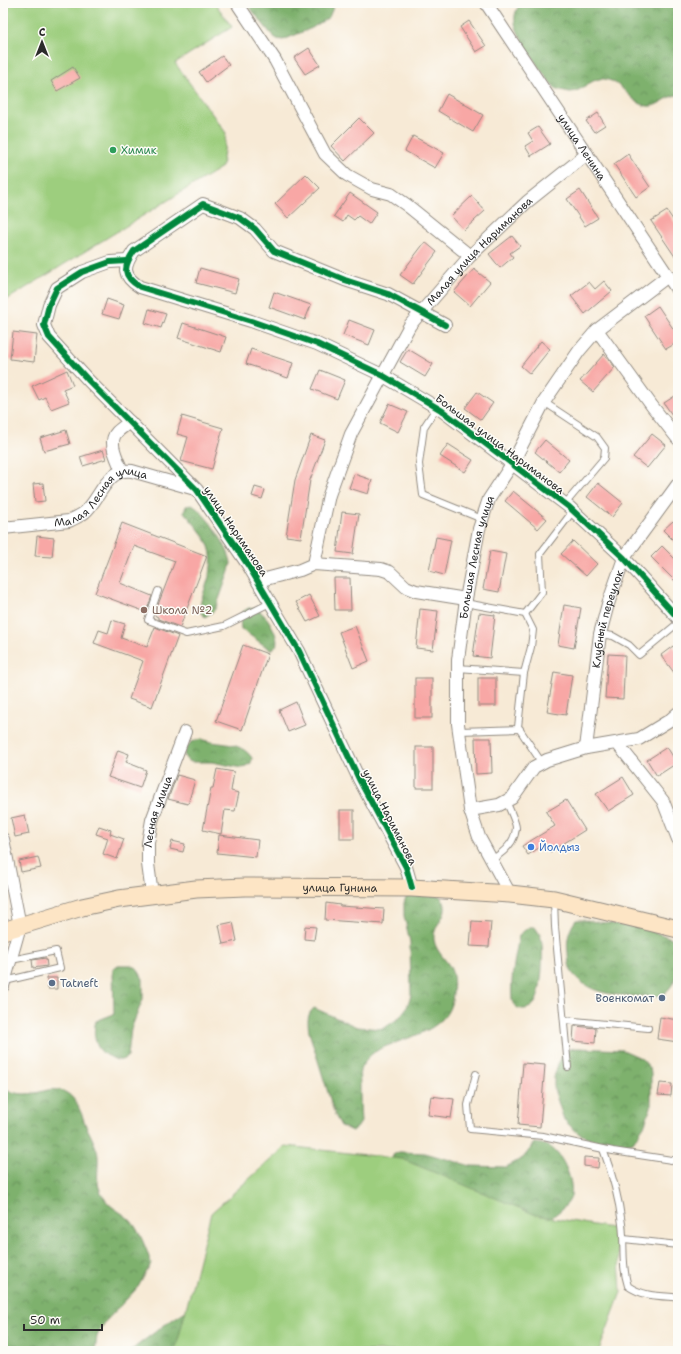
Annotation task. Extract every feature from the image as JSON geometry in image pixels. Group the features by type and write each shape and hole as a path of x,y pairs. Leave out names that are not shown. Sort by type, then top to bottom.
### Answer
{"main road":[{"name":"улица Гунина","path":"3,931 82,907 152,894 196,889 245,887 412,888 510,894 554,899 678,929"}],"street":[{"path":"237,3 275,60 325,154 347,175 372,189 391,194 470,256"},
{"name":"улица Ленина","path":"486,3 678,291"},
{"name":"Малая улица Нариманова","path":"314,564 329,495 351,434 410,324 470,256 527,202 587,154"},
{"path":"127,266 134,251 203,204 240,218 255,229 274,251 345,280 388,294 444,324"},
{"name":"улица Нариманова","path":"127,266 110,262 82,272 57,288 49,305 44,325 49,337 197,490 258,581 299,652 359,779 406,867 412,888"},
{"name":"Большая улица Нариманова","path":"127,266 130,281 140,287 251,321 316,344 382,376 437,407 569,508 624,558 678,618"},
{"name":"Большая Лесная улица","path":"510,894 479,837 470,810 459,731 458,668 466,601 478,529 489,499 512,464 544,402 579,351 597,330 668,276"},
{"path":"597,330 678,439"},
{"path":"122,471 113,447 114,437 116,432 130,422"},
{"name":"Малая Лесная улица","path":"3,528 69,521 79,517 91,507 111,478 115,474 122,471 132,471 197,490"},
{"name":"Клубный переулок","path":"586,748 600,634 608,604 624,558 678,484"},
{"path":"258,581 300,570 314,564 381,569 390,572 406,587 416,591 466,601"},
{"path":"470,810 499,805 512,798 534,767 548,760 586,748 639,739 670,720 678,713"},
{"name":"Лесная улица","path":"152,894 148,864 148,843 152,820 185,732"},
{"path":"617,743 663,801 678,839"},
{"path":"3,839 20,926 4,983"}],"lane":[{"path":"526,614 542,592 540,554 569,508 604,458 605,448 597,437 544,402"},
{"path":"437,407 424,427 419,464 424,495 482,519"},
{"path":"158,591 148,620 186,634 224,626 270,603"},
{"path":"466,601 526,614"},
{"path":"526,614 533,630 531,647 524,673 518,727 542,763"},
{"path":"600,634 613,636 629,645 639,655 678,623"},
{"path":"458,668 524,673"},
{"path":"459,731 520,729"},
{"path":"491,860 503,853 513,840 516,827 506,801"},
{"path":"554,899 555,927 568,1067"},
{"path":"4,983 60,968 56,951 11,960"},
{"path":"564,1020 648,1028"},
{"path":"476,1074 468,1105 470,1129 543,1136 603,1149 678,1160"},
{"path":"603,1149 610,1167 622,1224 624,1239 623,1267 628,1286 635,1291 645,1294 674,1297"},
{"path":"624,1239 678,1245"}],"green space":[{"name":"Химик","path":"3,3 215,3 232,27 175,63 226,133 222,167 3,302"},
{"path":"246,3 335,3 329,17 312,28 283,40 277,39 272,35"},
{"path":"521,3 667,3 678,9 678,95 670,97 655,105 647,106 636,101 617,84 605,79 591,82 574,92 557,89 546,78 526,47 517,29 515,15"},
{"path":"192,505 204,515 216,531 226,548 231,563 215,609 205,617 200,612 200,608 210,571 211,552 204,536 184,512 186,506"},
{"path":"249,608 257,610 265,616 273,629 277,643 271,650 241,629 240,616"},
{"path":"201,739 242,748 252,758 251,763 242,768 212,762 191,762 186,759 184,755 185,750 191,742"},
{"path":"412,894 440,896 444,902 444,913 436,928 434,940 437,949 453,974 454,988 451,1005 446,1014 432,1028 413,1037 380,1049 367,1059 360,1070 361,1122 357,1128 352,1131 341,1126 335,1115 309,1032 309,1016 314,1008 357,1027 383,1029 399,1018 407,1007 411,995 410,942 404,916 404,903 406,897"},
{"path":"576,920 643,928 674,939 678,943 678,965 675,980 672,985 664,994 659,996 634,996 606,993 589,987 581,982 572,973 568,958 567,944 572,927"},
{"path":"529,927 535,927 541,938 542,970 540,988 534,1005 526,1009 522,1009 515,1006 513,1003 512,983 519,935"},
{"path":"118,965 131,965 137,968 143,979 143,999 131,1029 128,1056 119,1060 114,1059 102,1052 97,1045 94,1033 96,1021 114,1014 113,969"},
{"path":"569,1049 623,1050 641,1058 650,1068 651,1107 644,1126 633,1142 627,1144 595,1141 578,1133 564,1120 554,1089 554,1077 558,1064 564,1053"},
{"path":"3,1090 24,1094 57,1090 64,1091 74,1099 97,1150 98,1181 100,1191 108,1204 130,1220 140,1235 148,1253 151,1264 138,1287 105,1322 97,1336 95,1351 3,1351"},
{"path":"535,1143 548,1146 555,1151 564,1163 570,1178 570,1199 563,1208 547,1221 326,1154 338,1152 351,1156 393,1161 393,1155 399,1152 425,1153 471,1166 506,1167 523,1158"},
{"path":"286,1146 402,1159 536,1215 617,1229 621,1292 600,1348 597,1351 173,1351 176,1348 211,1213"},
{"path":"190,1308 189,1351 130,1351 163,1326"}],"building":[{"path":"469,21 486,46 476,52 460,27"},
{"path":"309,48 320,65 305,74 294,58"},
{"path":"222,56 229,65 206,82 199,72"},
{"path":"73,67 80,78 57,91 51,81"},
{"path":"447,94 483,115 473,132 438,111"},
{"path":"598,113 605,125 594,132 586,121"},
{"path":"359,118 374,133 345,161 331,146"},
{"path":"538,127 550,144 531,156 525,146 533,141 528,133"},
{"path":"413,136 444,153 435,168 405,151"},
{"path":"628,154 650,187 636,197 614,164"},
{"path":"306,174 320,188 288,218 275,204"},
{"path":"580,190 598,218 585,226 567,199"},
{"path":"350,193 377,212 369,224 358,216 354,220 347,215 343,222 334,216"},
{"path":"472,196 485,211 464,230 451,216"},
{"path":"667,211 678,227 678,261 651,221"},
{"path":"512,236 520,246 510,253 513,257 500,268 489,254"},
{"path":"425,242 437,252 413,284 400,275"},
{"path":"200,268 239,279 235,293 196,283"},
{"path":"474,269 490,282 470,306 454,292"},
{"path":"604,281 612,291 585,314 571,296 589,282 595,289"},
{"path":"274,292 311,305 305,320 269,307"},
{"path":"107,299 124,305 119,319 102,314"},
{"path":"658,306 678,336 678,342 666,349 644,316"},
{"path":"149,309 166,314 161,328 145,323"},
{"path":"349,320 375,330 369,345 343,335"},
{"path":"183,323 226,337 221,352 178,338"},
{"path":"13,332 37,335 34,362 10,359"},
{"path":"541,341 550,349 530,374 521,366"},
{"path":"251,349 293,363 288,378 246,364"},
{"path":"408,349 433,364 425,377 400,362"},
{"path":"604,354 615,367 593,392 580,381"},
{"path":"67,370 73,385 63,389 69,402 51,409 45,397 39,400 32,386"},
{"path":"320,370 345,380 337,399 312,389"},
{"path":"477,392 493,403 481,420 465,408"},
{"path":"678,394 678,424 664,403"},
{"path":"389,404 408,412 398,432 380,423"},
{"path":"182,416 223,428 212,469 181,461 188,437 177,434"},
{"path":"66,430 70,444 44,451 40,438"},
{"path":"652,434 666,445 647,468 633,457"},
{"path":"311,435 325,440 310,480 301,538 286,536 295,480"},
{"path":"545,440 569,460 559,472 535,452"},
{"path":"448,444 473,460 465,472 440,456"},
{"path":"103,450 106,459 83,466 80,457"},
{"path":"354,474 372,480 368,494 349,488"},
{"path":"43,483 45,501 35,502 33,484"},
{"path":"598,483 623,503 612,517 587,497"},
{"path":"255,487 265,490 262,499 252,496"},
{"path":"513,491 547,519 538,529 505,501"},
{"path":"342,512 359,514 353,554 337,552"},
{"path":"673,521 678,527 678,545 663,530"},
{"path":"122,523 207,556 180,627 158,619 158,617 154,615 175,561 134,546 120,583 152,596 146,612 95,593"},
{"path":"37,536 54,538 52,557 35,556"},
{"path":"436,537 451,540 444,575 429,571"},
{"path":"573,541 597,564 586,576 561,554"},
{"path":"662,546 678,562 678,584 651,557"},
{"path":"490,551 506,554 499,592 483,589"},
{"path":"334,578 350,578 351,610 335,610"},
{"path":"309,595 320,616 307,622 296,602"},
{"path":"564,605 581,608 574,648 558,645"},
{"path":"420,609 438,611 433,650 416,648"},
{"path":"479,613 495,615 490,658 473,656"},
{"path":"112,620 125,624 121,638 147,647 155,627 178,636 152,707 129,699 143,661 94,643 99,630 108,633"},
{"path":"355,626 369,661 353,668 339,632"},
{"path":"243,645 268,654 242,730 216,721"},
{"path":"673,646 678,652 678,678 661,655"},
{"path":"608,654 625,655 623,699 605,698"},
{"path":"554,672 572,675 566,715 547,712"},
{"path":"415,678 432,678 432,718 415,718"},
{"path":"478,678 496,678 496,706 478,706"},
{"path":"296,702 305,725 288,732 279,710"},
{"path":"475,738 491,738 492,773 476,774"},
{"path":"416,747 433,747 433,788 416,788"},
{"path":"667,747 677,763 657,776 647,760"},
{"path":"118,750 129,754 126,762 146,770 140,788 108,777"},
{"path":"217,769 234,772 231,791 239,793 235,811 225,810 221,834 203,830 211,788 213,788"},
{"path":"177,775 195,780 188,804 168,799"},
{"path":"623,777 634,795 608,811 596,794"},
{"path":"566,800 585,830 550,852 545,844 528,855 522,846 555,826 546,812"},
{"path":"340,810 354,810 354,839 340,839"},
{"path":"25,815 29,834 15,837 11,818"},
{"path":"99,826 111,830 110,834 124,839 117,859 103,854 108,838 96,834"},
{"path":"219,835 258,840 256,857 217,853"},
{"path":"172,841 185,844 183,852 170,849"},
{"path":"38,857 41,868 21,872 19,861"},
{"path":"326,903 340,906 384,909 383,924 325,920"},
{"path":"472,921 491,922 489,947 470,946"},
{"path":"233,922 237,941 223,944 219,925"},
{"path":"305,926 316,927 314,940 304,939"},
{"path":"46,958 47,966 33,968 32,960"},
{"path":"47,978 57,978 57,989 48,989"},
{"path":"660,1017 678,1020 678,1042 657,1039"},
{"path":"574,1026 596,1028 595,1043 573,1041"},
{"path":"523,1063 545,1065 540,1127 518,1125"},
{"path":"660,1083 672,1084 671,1096 658,1095"},
{"path":"431,1096 454,1099 451,1118 428,1115"},
{"path":"584,1157 599,1158 598,1168 584,1166"}],"cycle path":[{"path":"445,325 388,294 345,280 274,251 255,229 240,218 203,204 134,251 126,267 127,275 140,287 251,321 317,344 382,375 441,410 569,507 624,558 678,618"},
{"path":"127,261 110,262 82,272 57,288 49,305 44,325 49,337 89,381 197,490 248,565 299,651 359,779 406,867 412,888"}],"place":[{"name":"Химик","path":"113,150"},
{"name":"Школа №2","path":"144,610"},
{"name":"Йолдыз","path":"531,847"},
{"name":"Tatneft","path":"52,983"},
{"name":"Военкомат","path":"662,998"}]}
